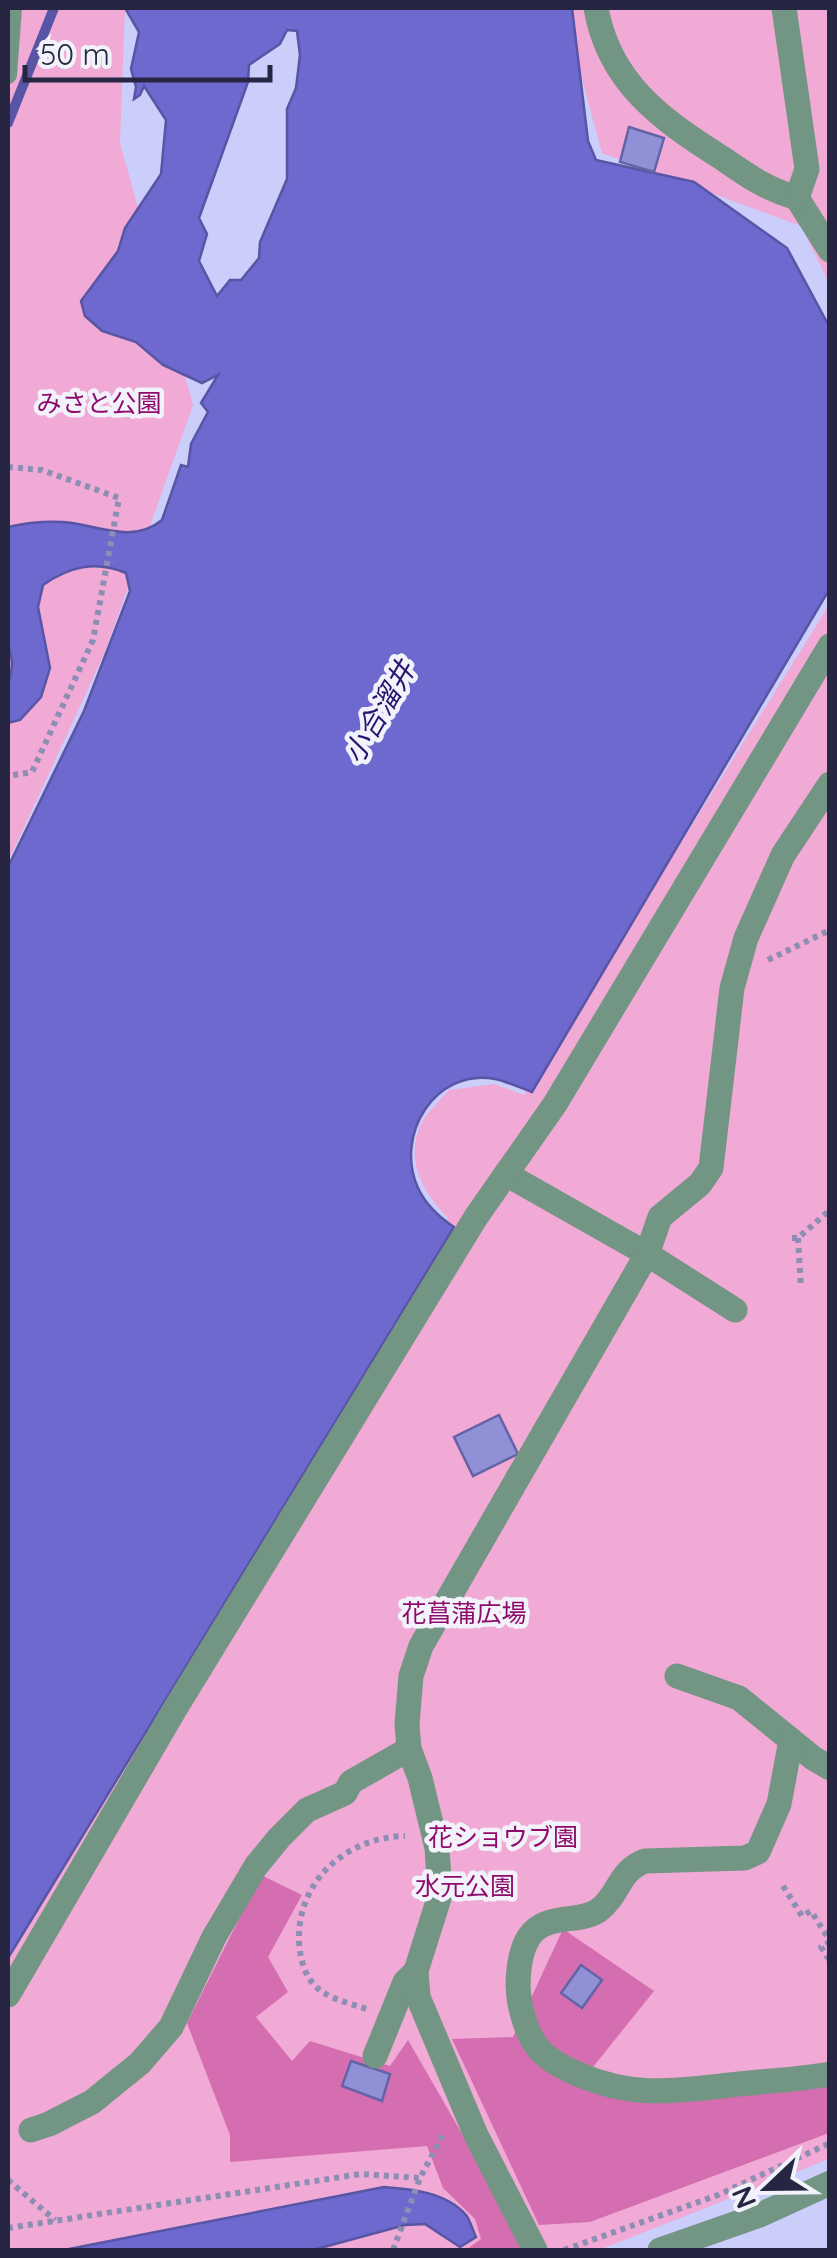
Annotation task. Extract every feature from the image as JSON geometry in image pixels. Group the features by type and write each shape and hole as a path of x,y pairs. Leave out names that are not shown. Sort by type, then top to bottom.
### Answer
{"street":[{"path":"596,8 607,46 622,75 650,107 682,134 766,189 797,198 830,250"},
{"path":"784,8 807,168 797,198"},
{"path":"8,1995 175,1709 476,1217 555,1104 830,646"},
{"path":"535,2250 461,2101 418,1997 416,1970 440,1894 437,1848 409,1749 410,1676 422,1646 646,1254 660,1217 700,1184 711,1168 732,988 746,938 784,855 830,784"},
{"path":"506,1174 735,1310"},
{"path":"677,1676 739,1698 830,1768"},
{"path":"791,1740 779,1804 758,1852 745,1858 644,1860 631,1866 610,1899 596,1912 547,1922 533,1932 525,1946 518,1982 520,2002 534,2044 543,2056 607,2087 651,2093 830,2074"},
{"path":"30,2130 92,2102 140,2064 171,2027 214,1937 256,1866 279,1838 307,1810 345,1793 351,1782 409,1749"},
{"path":"376,2056 405,1982 416,1970"},
{"path":"660,2250 743,2222 830,2183"}],"lane":[{"path":"8,75 13,8"}],"path":[{"path":"8,467 42,470 119,498 92,640 32,772 8,776"},
{"path":"737,971 830,930"},
{"path":"801,1288 795,1238 830,1210"},
{"path":"390,2018 327,1995 312,1982 299,1942 303,1904 323,1871 339,1856 376,1840 410,1836 437,1848"},
{"path":"783,1886 802,1916 811,1911 830,1942 822,1947 830,1961"},
{"path":"393,2250 420,2178 461,2101"},
{"path":"564,2250 718,2194 830,2143"},
{"path":"8,2228 360,2174 420,2178"},
{"path":"8,2180 56,2220"}],"green space":[{"name":"みさと公園","path":"8,8 125,8 120,143 193,405 105,652 8,862"},
{"path":"563,8 829,8 829,283 801,226 602,153"},
{"name":"水元公園","path":"829,605 829,2159 599,2250 8,2250 8,1934 448,1218 430,1197 418,1174 415,1149 422,1122 449,1090 494,1084 524,1095"}],"shaded area":[{"path":"261,1875 302,1895 268,1957 288,1992 256,2017 292,2061 310,2041 390,2066 408,2040 529,2250 466,2250 481,2239 475,2219 443,2188 427,2146 230,2162 230,2135 187,2023"},
{"path":"563,1929 654,1991 577,2087 665,2103 829,2077 829,2133 590,2222 539,2225 452,2039 513,2037"}],"water":[{"name":"小合溜井","path":"125,8 572,8 588,141 596,160 694,182 787,248 829,326 829,590 532,1092 495,1079 473,1078 454,1084 425,1110 411,1147 412,1168 425,1200 454,1227 8,1958 8,867 84,711 130,591 126,573 93,566 73,570 43,585 38,607 50,668 41,697 20,720 8,723 12,662 8,646 8,527 63,522 126,532 139,531 162,520 181,465 188,467 191,444 208,412 201,403 218,375 202,383 163,365 136,342 102,331 85,316 81,301 118,251 125,228 161,174 166,120 144,86 134,99 136,87 131,69 139,32","holes":["287,30 297,31 300,55 296,88 287,109 287,179 260,242 259,258 241,280 230,280 217,296 199,261 207,234 199,218 248,82 249,65 280,44"]},
{"path":"384,2187 417,2191 449,2201 466,2215 476,2237 460,2247 425,2224 405,2225 313,2250 64,2250"}],"building":[{"path":"629,127 664,138 654,172 620,162"},
{"path":"499,1415 518,1454 473,1476 454,1437"},
{"path":"581,1965 602,1980 582,2008 561,1993"},
{"path":"351,2061 390,2074 382,2101 342,2086"}],"waterway":[{"path":"8,123 54,8"}],"park label":[{"name":"花菖蒲広場","path":"464,1613"},
{"name":"花ショウブ園","path":"503,1837"}]}
